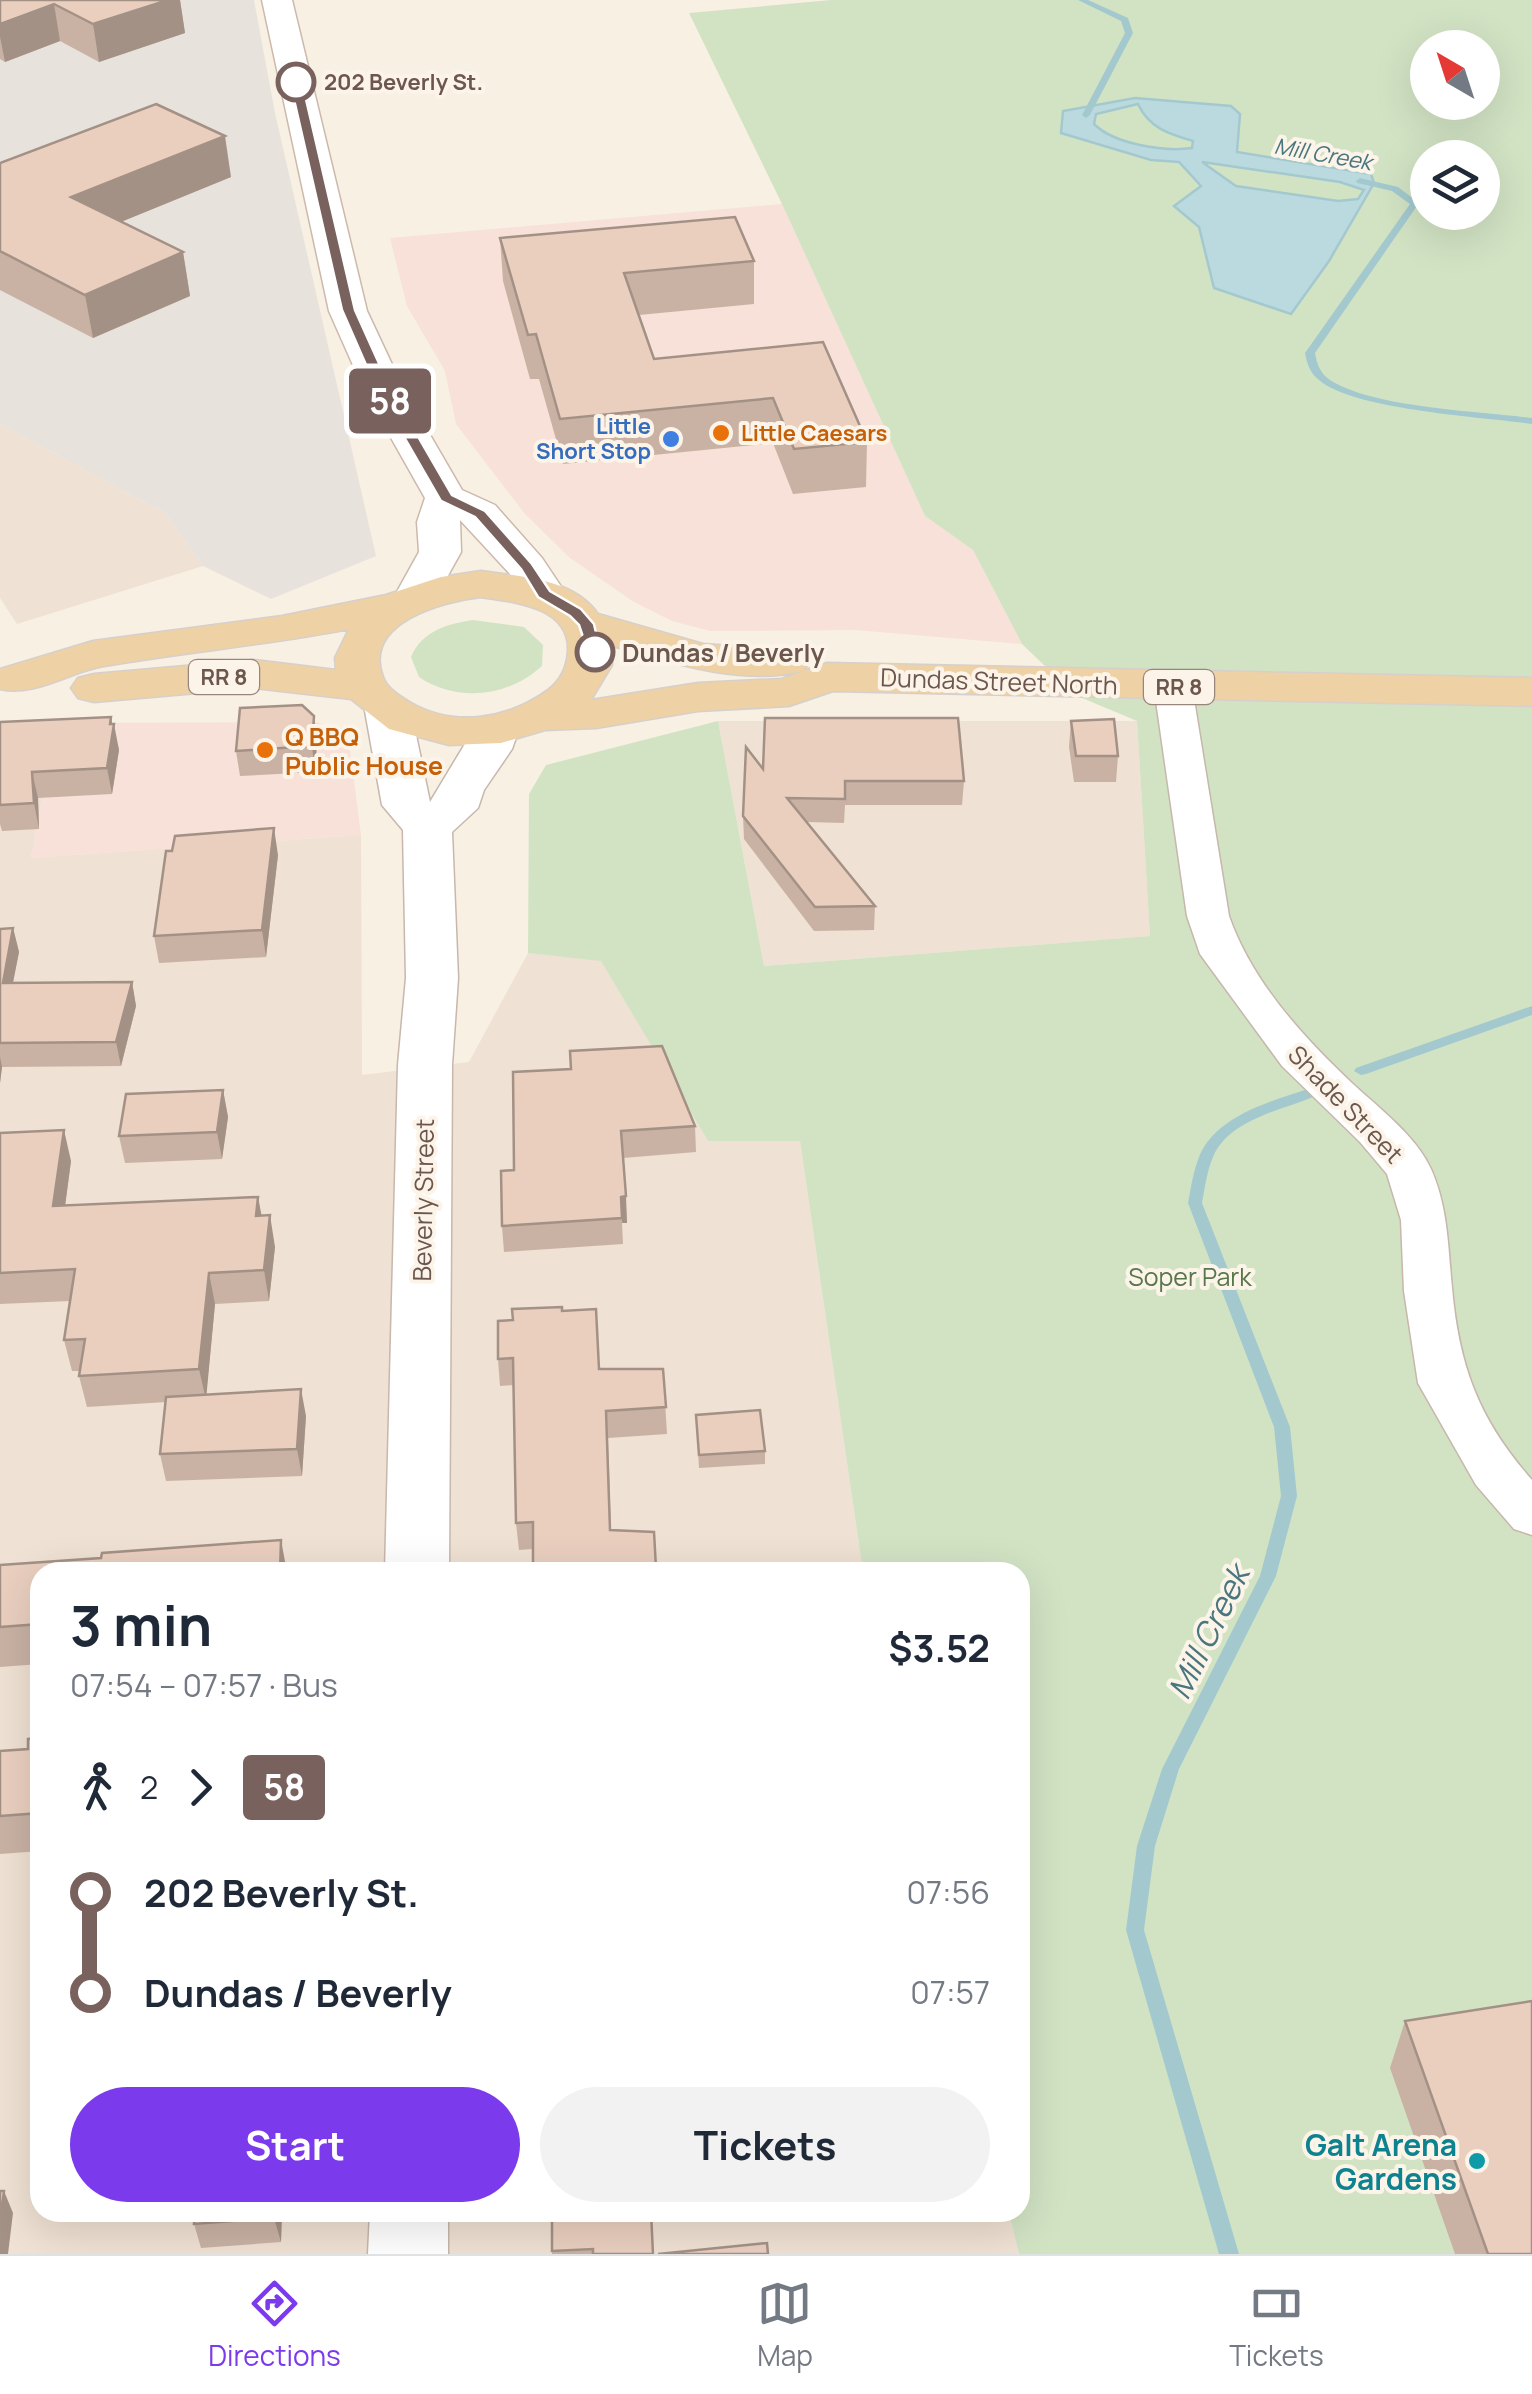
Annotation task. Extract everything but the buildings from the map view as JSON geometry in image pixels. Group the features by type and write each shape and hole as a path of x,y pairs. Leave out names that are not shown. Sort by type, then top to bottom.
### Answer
{"main road":[{"path":"277,0 348,310 384,390 446,498 480,514 527,567 544,594"},
{"path":"407,602 441,551 443,534 438,522 446,498"},
{"path":"481,584 544,594 561,602 586,624 595,652 586,680 560,706 519,723 438,729 376,699 359,673 362,644 382,617 407,602 481,584"},
{"name":"RR 8","path":"8,679 93,654 282,629 407,602"},
{"name":"Dundas Street North","path":"586,624 701,657 786,660 827,677 1532,692"},
{"name":"RR 8","path":"8,679 83,690 254,674 376,699"},
{"name":"Dundas Street North","path":"519,723 698,697 789,692 827,677"},
{"name":"Beverly Street","path":"376,699 406,805 427,827 432,978 425,1065 417,1562"},
{"path":"427,827 454,808 460,790 489,749 519,723"},
{"path":"408,2254 409,2222"}],"street":[{"name":"Shade Street","path":"1173,687 1208,916 1221,954 1297,1056 1408,1168 1424,1220 1428,1292 1443,1383 1494,1471 1532,1515"}],"shaded area":[{"path":"0,0 254,0 275,113 376,556 271,599 203,566 165,513 0,424"},
{"path":"782,204 925,516 973,550 1022,644 855,630 710,631 672,621 634,602 570,558 525,514 456,424 445,371 407,306 390,238"},
{"path":"0,424 165,513 203,566 17,624 0,598"},
{"path":"718,721 1137,721 1150,936 764,966"},
{"path":"0,722 56,723 31,858 361,835 362,1075 469,1062 528,953 601,960 708,1141 800,1141 862,1562 30,1562 30,2222 1011,2222 1019,2254 0,2254"},
{"path":"316,722 348,734 361,835 31,858 56,723"}],"green space":[{"name":"Soper Park","path":"831,0 1532,0 1532,2254 1019,2254 1011,2222 1030,2222 1030,1562 862,1562 800,1141 708,1141 601,961 528,953 529,794 546,765 718,721 764,966 1150,936 1137,721 1075,695 1022,644 973,550 925,516 782,204 689,13"},
{"path":"473,620 524,627 543,645 542,666 514,684 482,693 450,691 419,677 411,657 422,641 445,627"}],"water":[{"path":"1135,98 1231,106 1240,114 1237,152 1371,174 1374,183 1329,261 1291,314 1214,288 1199,227 1174,206 1201,186 1179,162 1151,160 1061,133 1063,111","holes":["1138,104 1154,124 1193,141 1192,148 1140,145 1114,137 1094,124 1096,114","1202,162 1340,182 1364,190 1358,199 1338,201 1236,186"]}],"waterway":[{"name":"Mill Creek","path":"1082,0 1125,20 1129,33 1086,115"},
{"name":"Mill Creek","path":"1360,181 1395,189 1415,203 1310,353 1316,371 1331,384 1375,399 1532,421"},
{"name":"Mill Creek","path":"1361,1071 1532,1010"},
{"name":"Mill Creek","path":"1229,2254 1135,1930 1146,1846 1171,1769 1268,1576 1289,1496 1282,1427 1195,1203 1200,1175 1207,1154 1229,1128 1308,1094"}],"bus line":[{"name":"58","path":"296,82 348,310 384,390 446,498 480,514 527,567 544,594 575,612 586,624 595,652"}],"place":[{"name":"202 Beverly St.","path":"296,82"},
{"name":"Little Caesars","path":"721,433"},
{"name":"Little Short Stop","path":"671,439"},
{"name":"Dundas / Beverly","path":"595,652"},
{"name":"Q BBQ Public House","path":"265,750"},
{"name":"Galt Arena Gardens","path":"1477,2161"}]}
